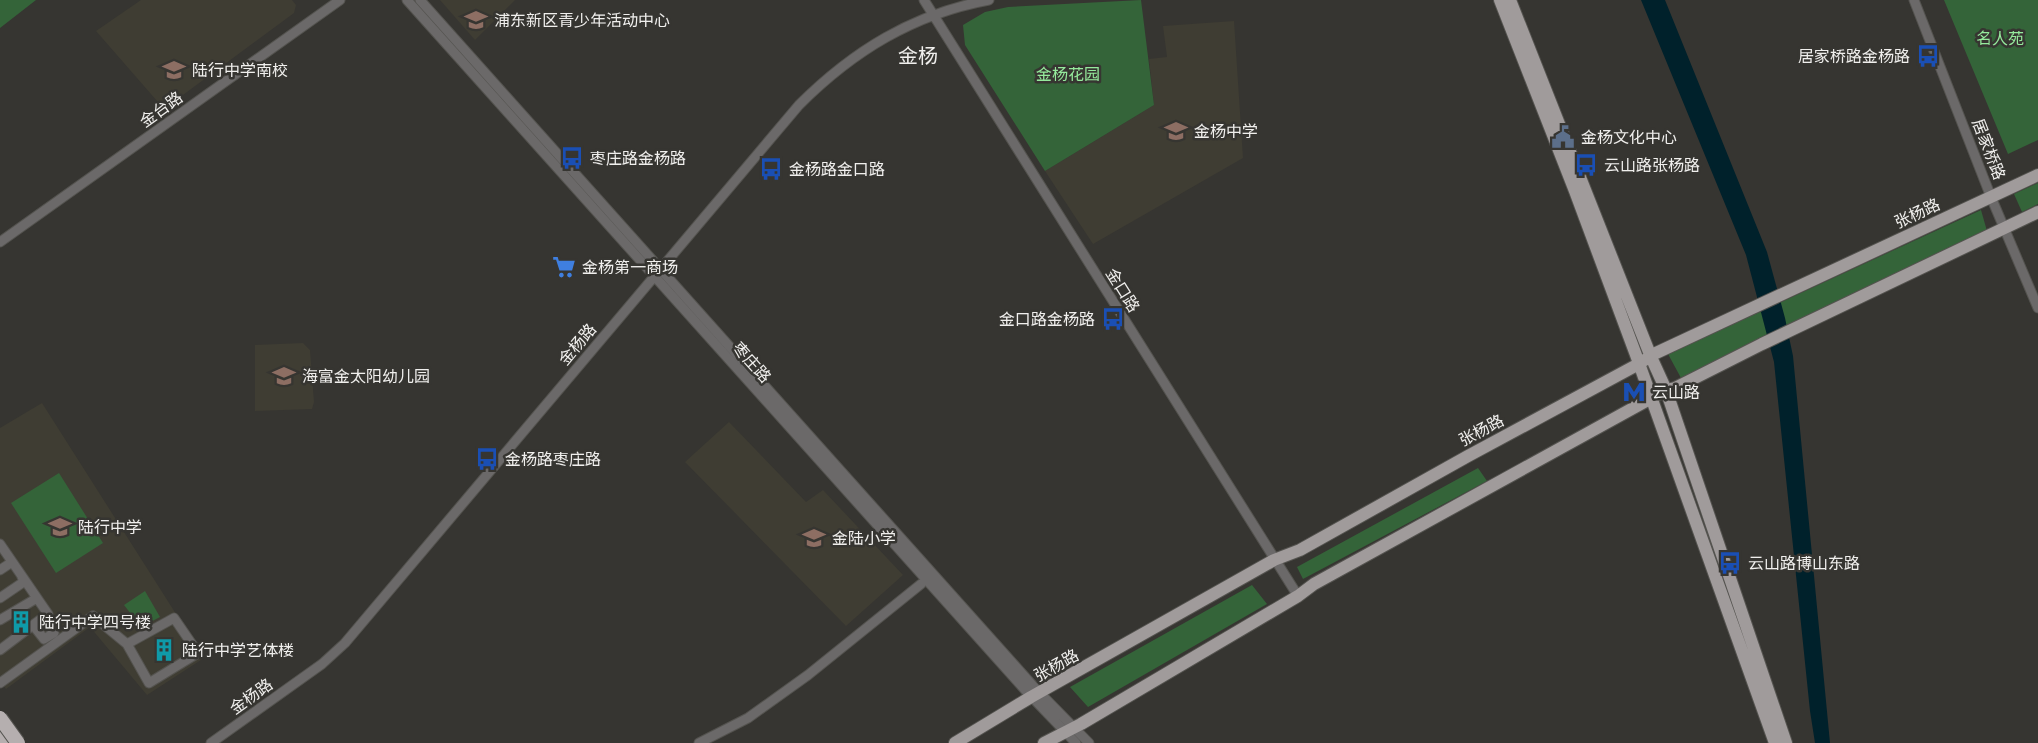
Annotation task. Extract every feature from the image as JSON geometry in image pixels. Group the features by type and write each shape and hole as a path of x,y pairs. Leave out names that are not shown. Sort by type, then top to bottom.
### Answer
{"highway":[{"path":"0,717 18,743"}],"main road":[{"path":"1500,0 1645,360 1666,390 1786,743"},
{"path":"1510,0 1645,360 1652,398 1775,743"},
{"name":"张杨路","path":"956,743 1035,695 1274,560 1300,550 1645,360 2038,175"},
{"path":"1044,743 1298,596 1314,584 1666,390 1675,388 2038,212"},
{"path":"0,717 4,737"}],"street":[{"name":"金台路","path":"0,242 340,0"},
{"name":"枣庄路","path":"407,0 658,272"},
{"name":"枣庄路","path":"420,0 658,272 1035,695 1070,729 1089,743"},
{"name":"金口路","path":"924,0 1298,596"},
{"name":"金杨路","path":"211,743 322,664 345,643 799,105 827,77 859,53 907,27 965,4 988,0"},
{"name":"居家桥路","path":"1914,0 1991,197 2038,308"},
{"path":"0,544 48,614 0,651"},
{"path":"0,570 12,562"},
{"path":"0,598 25,581"},
{"path":"699,743 748,718 800,681 921,584"},
{"path":"0,620 37,598"},
{"path":"0,683 93,616 127,644 149,682 198,653 174,618 127,644"},
{"path":"33,625 44,639 54,633 44,617"},
{"name":"枣庄路","path":"1070,729 1076,743"}],"shaded area":[{"name":"陆行中学南校","path":"141,0 292,0 296,5 294,13 164,109 96,31"},
{"name":"浦东新区青少年活动中心","path":"440,0 515,0 475,40"},
{"name":"金杨中学","path":"1234,21 1243,158 1093,244 1045,171 1154,105 1149,59 1167,57 1163,26"},
{"name":"海富金太阳幼儿园","path":"303,343 310,350 314,402 312,409 255,411 255,345"},
{"name":"陆行中学","path":"42,403 204,658 147,695 90,627 6,689 0,681 0,428"},
{"name":"金陆小学","path":"729,422 806,502 823,490 903,575 846,626 685,462"}],"green space":[{"path":"0,0 36,0 0,28"},
{"name":"金杨花园","path":"1141,0 1154,105 1045,171 965,45 963,25 985,12 1008,7"},
{"name":"名人苑","path":"1944,0 2038,0 2038,140 2008,154"},
{"path":"2038,183 2038,204 2022,212 2014,194"},
{"path":"1981,210 1987,231 1681,378 1668,354"},
{"path":"1478,468 1487,481 1303,579 1297,567"},
{"path":"59,473 103,543 56,573 11,503"},
{"path":"1252,585 1267,604 1088,707 1070,687"},
{"path":"145,591 160,617 141,627 124,605"}],"water":[{"path":"1641,0 1665,0 1767,252 1785,318 1793,356 1830,743 1815,743 1810,711 1774,362 1746,255"}],"place":[{"name":"浦东新区青少年活动中心","path":"476,20"},
{"name":"居家桥路金杨路","path":"1928,56"},
{"name":"陆行中学南校","path":"174,70"},
{"name":"金杨中学","path":"1176,131"},
{"name":"金杨文化中心","path":"1563,137"},
{"name":"枣庄路金杨路","path":"572,158"},
{"name":"云山路张杨路","path":"1586,165"},
{"name":"金杨路金口路","path":"771,169"},
{"name":"金杨第一商场","path":"564,267"},
{"name":"金口路金杨路","path":"1113,319"},
{"name":"海富金太阳幼儿园","path":"284,376"},
{"name":"云山路","path":"1634,392"},
{"name":"金杨路枣庄路","path":"487,459"},
{"name":"陆行中学","path":"60,527"},
{"name":"金陆小学","path":"814,538"},
{"name":"云山路博山东路","path":"1730,563"},
{"name":"陆行中学四号楼","path":"21,622"},
{"name":"陆行中学艺体楼","path":"164,650"}],"district":[{"name":"金杨","path":"918,56"}]}
